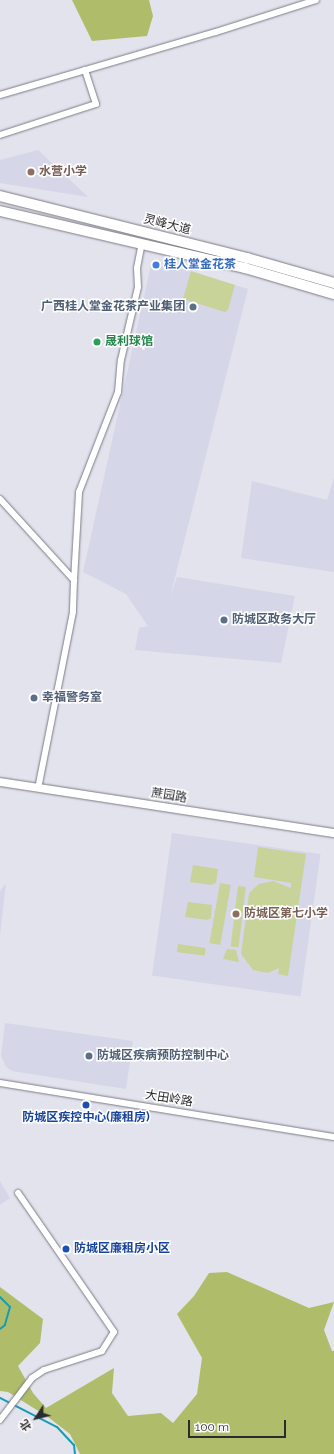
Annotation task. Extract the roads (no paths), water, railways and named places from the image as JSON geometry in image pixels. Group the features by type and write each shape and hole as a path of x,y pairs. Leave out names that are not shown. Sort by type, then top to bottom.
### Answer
{"main road":[{"name":"灵峰大道","path":"0,196 247,258 331,282"},
{"name":"灵峰大道","path":"0,211 142,243 329,292"}],"street":[{"path":"0,96 216,32 316,0"},
{"path":"0,134 96,104 85,70"},
{"path":"38,788 73,612 79,492 118,392 121,360 138,287 137,268 142,243"},
{"path":"0,499 74,580"},
{"name":"蔗园路","path":"0,782 334,833"},
{"name":"大田岭路","path":"0,1083 334,1137"},
{"path":"2,1418 32,1378 44,1370 102,1351 114,1332 18,1193"}],"waterway":[{"path":"0,1297 10,1307 5,1325 0,1329"},
{"path":"0,1398 57,1427 74,1445 75,1454"}],"place":[{"name":"水营小学","path":"31,172"},
{"name":"桂人堂金花茶","path":"156,265"},
{"name":"广西桂人堂金花茶产业集团","path":"193,307"},
{"name":"晟利球馆","path":"97,342"},
{"name":"防城区政务大厅","path":"224,620"},
{"name":"幸福警务室","path":"34,698"},
{"name":"防城区第七小学","path":"236,914"},
{"name":"防城区疾病预防控制中心","path":"89,1056"},
{"name":"防城区疾控中心(廉租房)","path":"86,1105"},
{"name":"防城区廉租房小区","path":"66,1249"}]}
